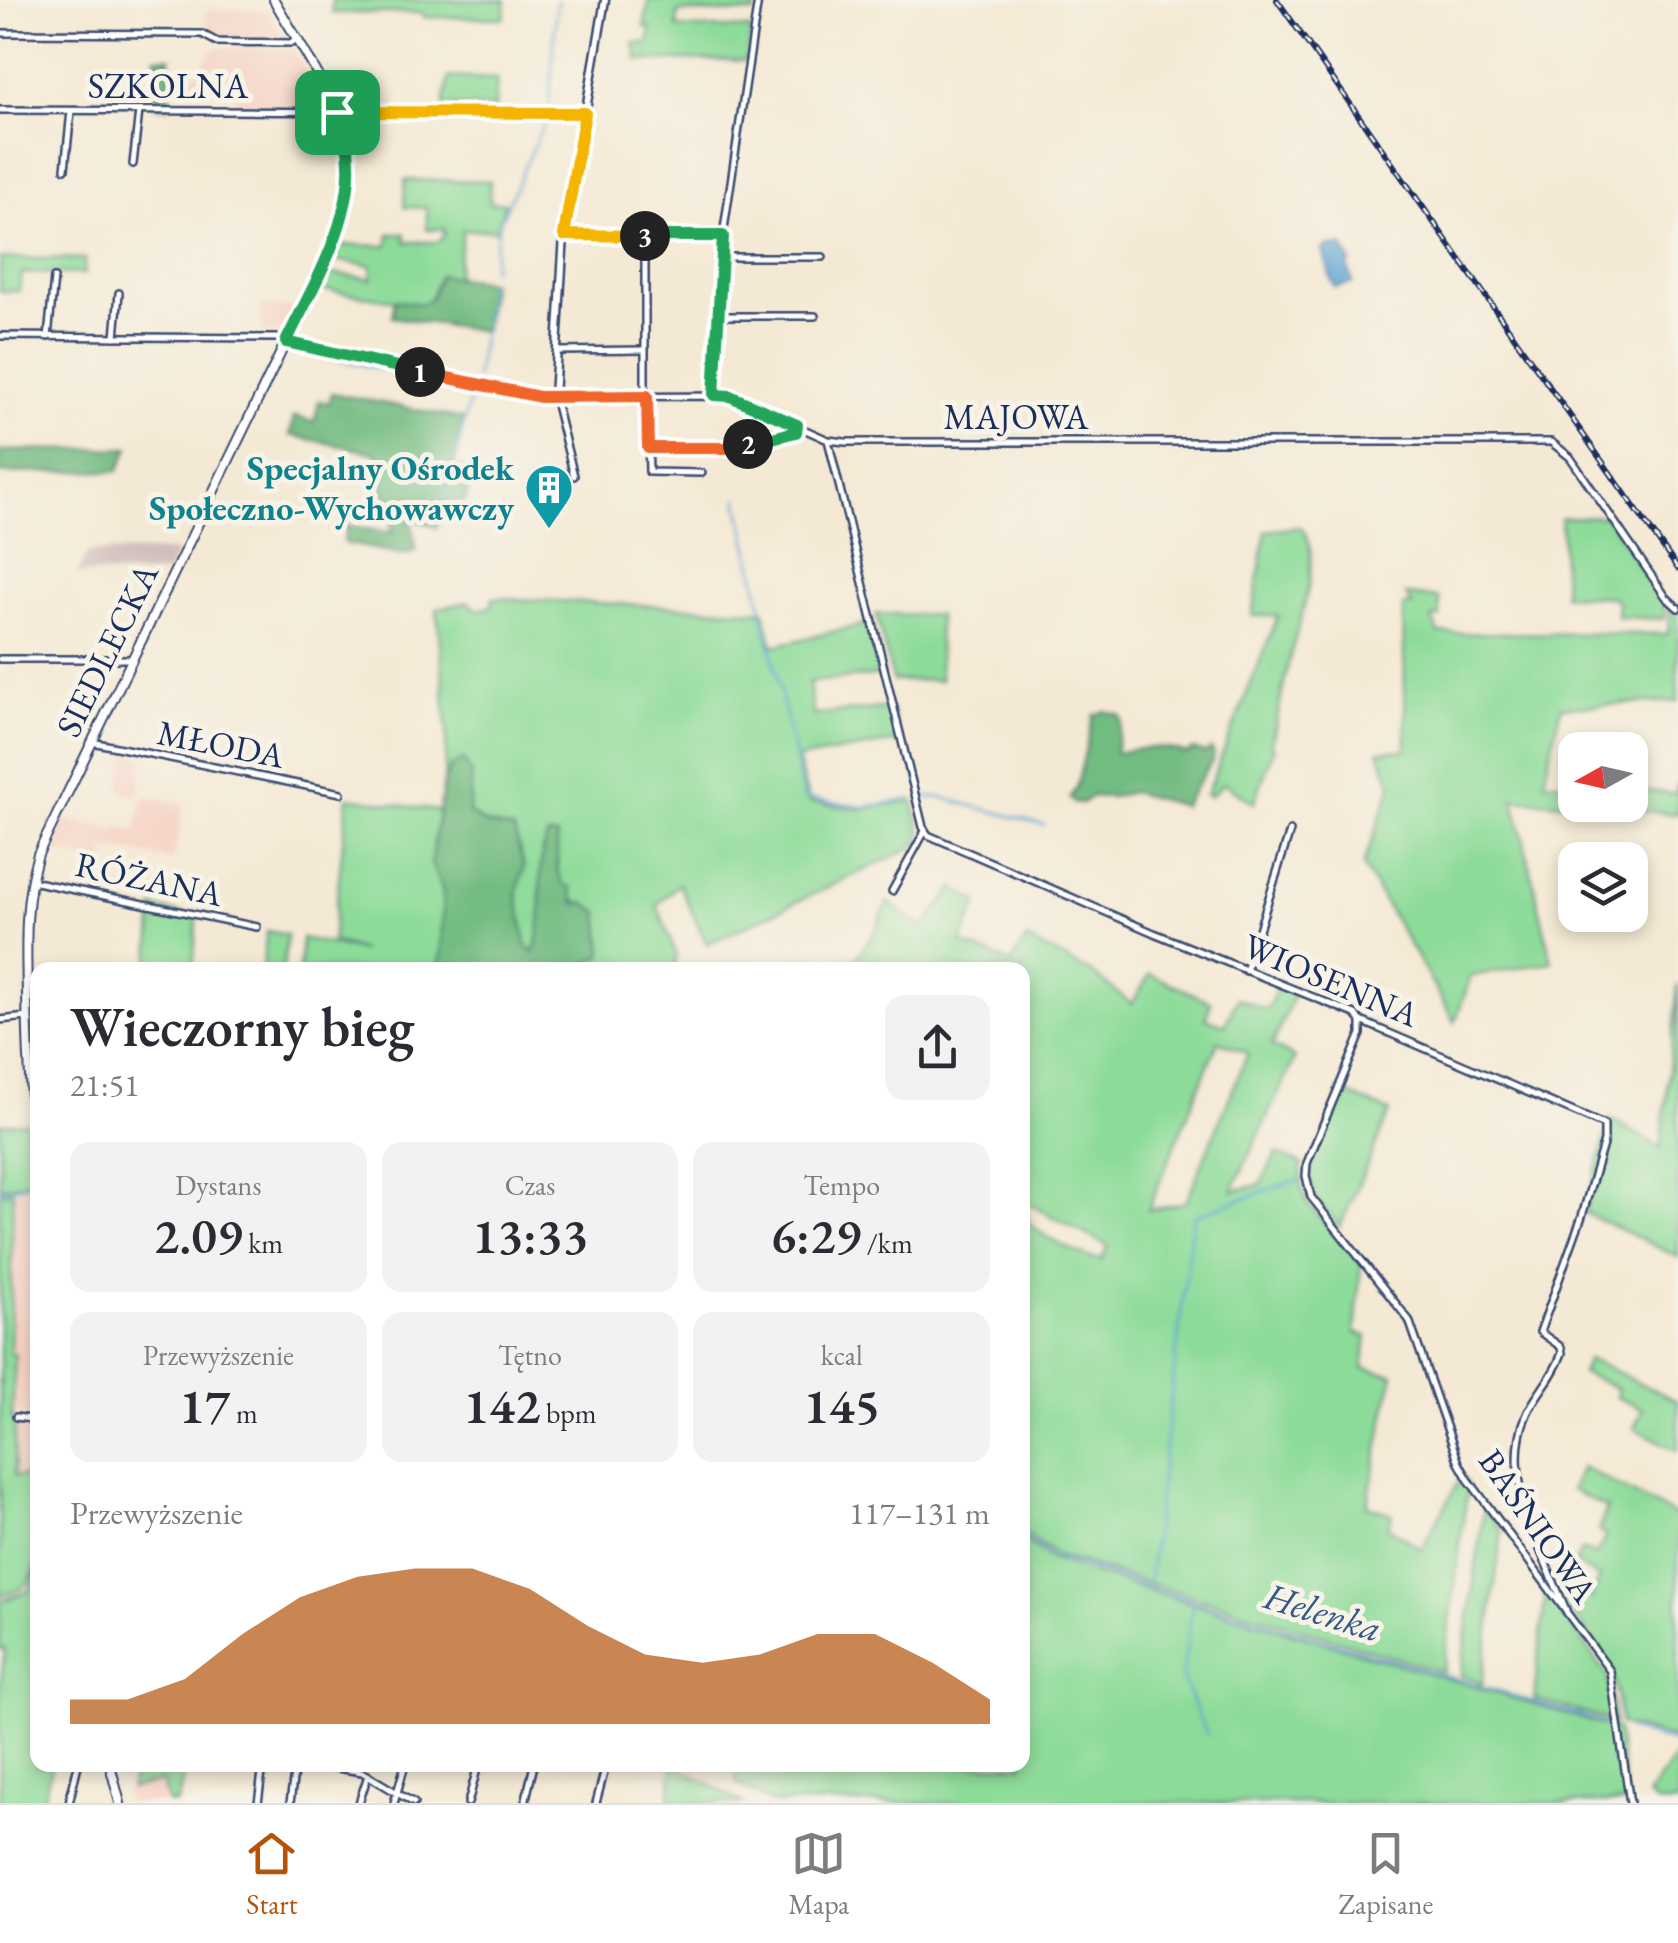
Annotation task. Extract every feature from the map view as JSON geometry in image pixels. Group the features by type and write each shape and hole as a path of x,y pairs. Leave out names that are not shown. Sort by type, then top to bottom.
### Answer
{"main road":[{"name":"SIEDLECKA","path":"30,1063 27,922 31,881 41,845 328,256 344,210 346,138 337,112 274,0"},
{"path":"112,1772 120,1803"}],"street":[{"path":"574,476 554,398 556,351 564,235 605,0"},
{"path":"714,395 723,236 758,0"},
{"path":"0,33 202,34 217,42 297,40"},
{"name":"SZKOLNA","path":"0,110 585,113"},
{"path":"65,169 72,111"},
{"path":"134,164 139,111"},
{"path":"564,235 723,236"},
{"path":"645,236 644,350 650,472 702,473"},
{"path":"722,257 823,258"},
{"path":"48,336 54,278"},
{"path":"115,337 119,293"},
{"path":"719,316 815,316"},
{"path":"0,336 277,338 286,342"},
{"name":"MAJOWA","path":"286,342 554,398 730,396 828,440 1552,442 1570,457 1666,598 1678,608"},
{"path":"556,351 644,350"},
{"path":"648,448 727,448 788,436 796,432 797,425"},
{"path":"828,440 926,830 892,892"},
{"path":"0,659 134,659"},
{"name":"MŁODA","path":"92,742 341,793"},
{"name":"WIOSENNA","path":"926,830 937,840 1354,1014 1604,1125 1604,1142 1582,1216 1540,1332 1561,1347 1562,1352 1546,1387 1527,1413 1520,1450 1526,1505 1566,1610"},
{"path":"1246,971 1290,832"},
{"name":"RÓŻANA","path":"31,881 257,927"},
{"path":"0,1020 27,1016"},
{"name":"BAŚNIOWA","path":"1361,1020 1362,1034 1308,1163 1306,1176 1311,1197 1408,1320 1464,1471 1611,1675 1630,1803"},
{"path":"16,1418 30,1419"},
{"path":"69,1803 76,1772"},
{"path":"258,1803 263,1772"},
{"path":"290,1803 293,1772"},
{"path":"364,1772 414,1803"},
{"path":"394,1803 403,1772"},
{"path":"468,1803 476,1772"},
{"path":"525,1803 532,1772"},
{"path":"596,1803 604,1772"},
{"path":"359,1803 368,1775"}],"shaded area":[{"path":"206,10 268,10 286,40 221,41 206,29"},
{"path":"215,48 293,48 327,106 234,105 234,82 190,82"},
{"path":"261,306 295,307 283,332 262,334"},
{"path":"177,551 167,573 77,574 88,552"},
{"path":"125,753 144,757 139,795 120,791"},
{"path":"144,796 184,804 174,860 107,847 103,862 48,850 63,819 136,831"},
{"path":"30,1187 30,1416 13,1414 13,1191"},
{"path":"15,1420 30,1422 30,1478 14,1477"},
{"path":"163,1781 168,1803 127,1803 124,1791"}],"green space":[{"path":"332,0 506,0 504,18 332,13"},
{"path":"649,0 756,0 754,13 678,12 677,28 751,29 747,61 637,60 634,43 648,43 651,28 644,27"},
{"path":"156,57 170,57 169,107 155,106"},
{"path":"449,77 497,79 495,108 444,106"},
{"path":"405,180 490,181 490,203 506,203 496,230 463,230 456,278 440,276 431,298 422,305 319,289 327,273 371,279 372,266 333,260 340,245 388,246 389,234 405,234 406,242 438,242 444,236 445,229 427,229 427,208 404,207"},
{"path":"0,258 85,259 84,274 22,273 19,291 0,291"},
{"path":"440,275 491,282 484,331 392,317 395,300 422,304 431,298"},
{"path":"332,393 463,419 454,468 477,470 464,502 445,501 437,527 411,518 416,551 401,554 344,543 346,525 392,533 391,499 385,497 375,453 290,435 294,416 314,422 319,401 329,403"},
{"path":"129,448 118,471 0,473 0,451"},
{"path":"1606,516 1665,603 1663,619 1617,617 1618,602 1613,597 1564,595 1561,518"},
{"path":"1301,527 1308,539 1310,571 1271,744 1274,749 1254,803 1223,783 1211,796 1206,795 1278,616 1252,616 1266,531"},
{"path":"1406,595 1439,598 1440,617 1432,618 1438,633 1668,634 1670,605 1678,611 1678,701 1561,707 1544,781 1558,782 1558,803 1514,799 1552,962 1471,976 1455,1022 1363,866 1392,785 1379,751 1406,750 1403,606 1412,605"},
{"path":"493,598 764,611 773,646 871,623 883,675 809,682 813,715 891,707 900,741 797,759 809,802 863,809 913,800 921,832 918,845 707,944 679,884 657,905 677,956 676,962 592,962 603,954 599,912 575,900 562,884 557,837 542,849 541,932 535,952 526,945 517,892 524,867 514,830 486,824 469,813 472,774 451,766 444,781 447,729 437,609 468,602 478,610 491,607"},
{"path":"876,614 938,615 940,680 893,681"},
{"path":"1106,711 1120,715 1122,720 1115,751 1118,753 1152,748 1185,754 1211,749 1212,761 1183,806 1132,792 1092,796 1074,803 1070,798 1077,785 1094,715"},
{"path":"463,760 472,774 469,813 486,824 514,830 524,867 517,892 526,945 534,952 540,923 543,850 547,836 557,836 557,867 562,884 571,887 575,904 584,902 599,912 603,954 592,962 439,962 443,892 431,863 444,781 451,766"},
{"path":"1678,782 1678,814 1648,811 1648,791 1675,794"},
{"path":"348,797 439,811 431,863 443,892 439,962 300,962 302,938 363,951 332,941"},
{"path":"954,888 978,902 961,943 1009,962 853,962 874,933 888,902 923,928"},
{"path":"154,908 197,917 194,962 150,962"},
{"path":"267,931 287,935 284,962 263,962"},
{"path":"1026,939 1092,973 1132,1004 1150,974 1211,1002 1206,1018 1225,1025 1237,998 1267,1010 1278,986 1294,994 1272,1046 1295,1058 1232,1191 1260,1185 1277,1153 1302,1164 1301,1186 1308,1204 1361,1264 1355,1333 1367,1336 1363,1368 1393,1375 1367,1506 1392,1514 1388,1527 1421,1549 1462,1476 1468,1485 1443,1672 1055,1555 1030,1536 1030,1222 1053,1240 1095,1259 1102,1259 1108,1246 1030,1205 1030,962 1013,962","holes":["1218,1041 1248,1053 1186,1202 1148,1210"]},
{"path":"1678,984 1678,1257 1585,1213 1610,1119 1661,1148"},
{"path":"1342,1091 1390,1112 1340,1227 1314,1197 1309,1171"},
{"path":"26,1122 30,1181 0,1188 0,1124"},
{"path":"13,1191 10,1353 15,1354 14,1476 30,1477 30,1579 21,1589 0,1595 0,1193"},
{"path":"1588,1359 1678,1401 1678,1451 1634,1428 1643,1409 1616,1397 1618,1389 1582,1373"},
{"path":"1582,1467 1678,1517 1678,1740 1621,1724 1612,1668 1569,1609 1555,1579 1592,1599 1599,1578 1575,1563 1581,1550 1596,1555 1606,1536 1599,1531 1607,1508 1571,1490"},
{"path":"1484,1507 1502,1531 1482,1684 1461,1676"},
{"path":"1030,1543 1050,1559 1085,1571 1617,1729 1627,1803 772,1803 736,1783 737,1772 1030,1772"},
{"path":"30,1588 30,1772 50,1772 42,1803 0,1803 0,1687 5,1649 0,1649 0,1601"},
{"path":"1546,1589 1607,1675 1615,1722 1534,1699"},
{"path":"1678,1753 1678,1803 1657,1803 1648,1795"},
{"path":"134,1772 185,1772 177,1803 168,1803 162,1781 130,1789"},
{"path":"672,1772 688,1772 743,1803 669,1803"}],"water":[{"path":"1343,246 1351,262 1348,268 1353,283 1335,287 1323,250"}],"waterway":[{"path":"549,109 557,0"},
{"path":"492,269 499,224 547,117"},
{"path":"476,378 490,281"},
{"path":"302,352 473,389 435,529"},
{"path":"738,499 804,798 863,807 910,800"},
{"path":"922,798 939,797 1044,825"},
{"path":"1148,1587 1193,1216 1300,1179"},
{"name":"Helenka","path":"0,1190 30,1184"},
{"name":"Helenka","path":"1030,1541 1053,1557 1614,1726"},
{"path":"1193,1602 1182,1678 1207,1735"},
{"name":"Helenka","path":"1628,1729 1678,1744"}],"railway":[{"path":"1277,0 1678,569"}],"place":[{"name":"Specjalny Ośrodek Społeczno-Wychowawczy","path":"549,530"}],"route":[{"path":"337,112 585,113 564,235 723,236 714,395 730,396 797,425 796,432 727,448 648,448 647,396 540,397 286,342 328,256 344,210 348,160 337,112"}]}
